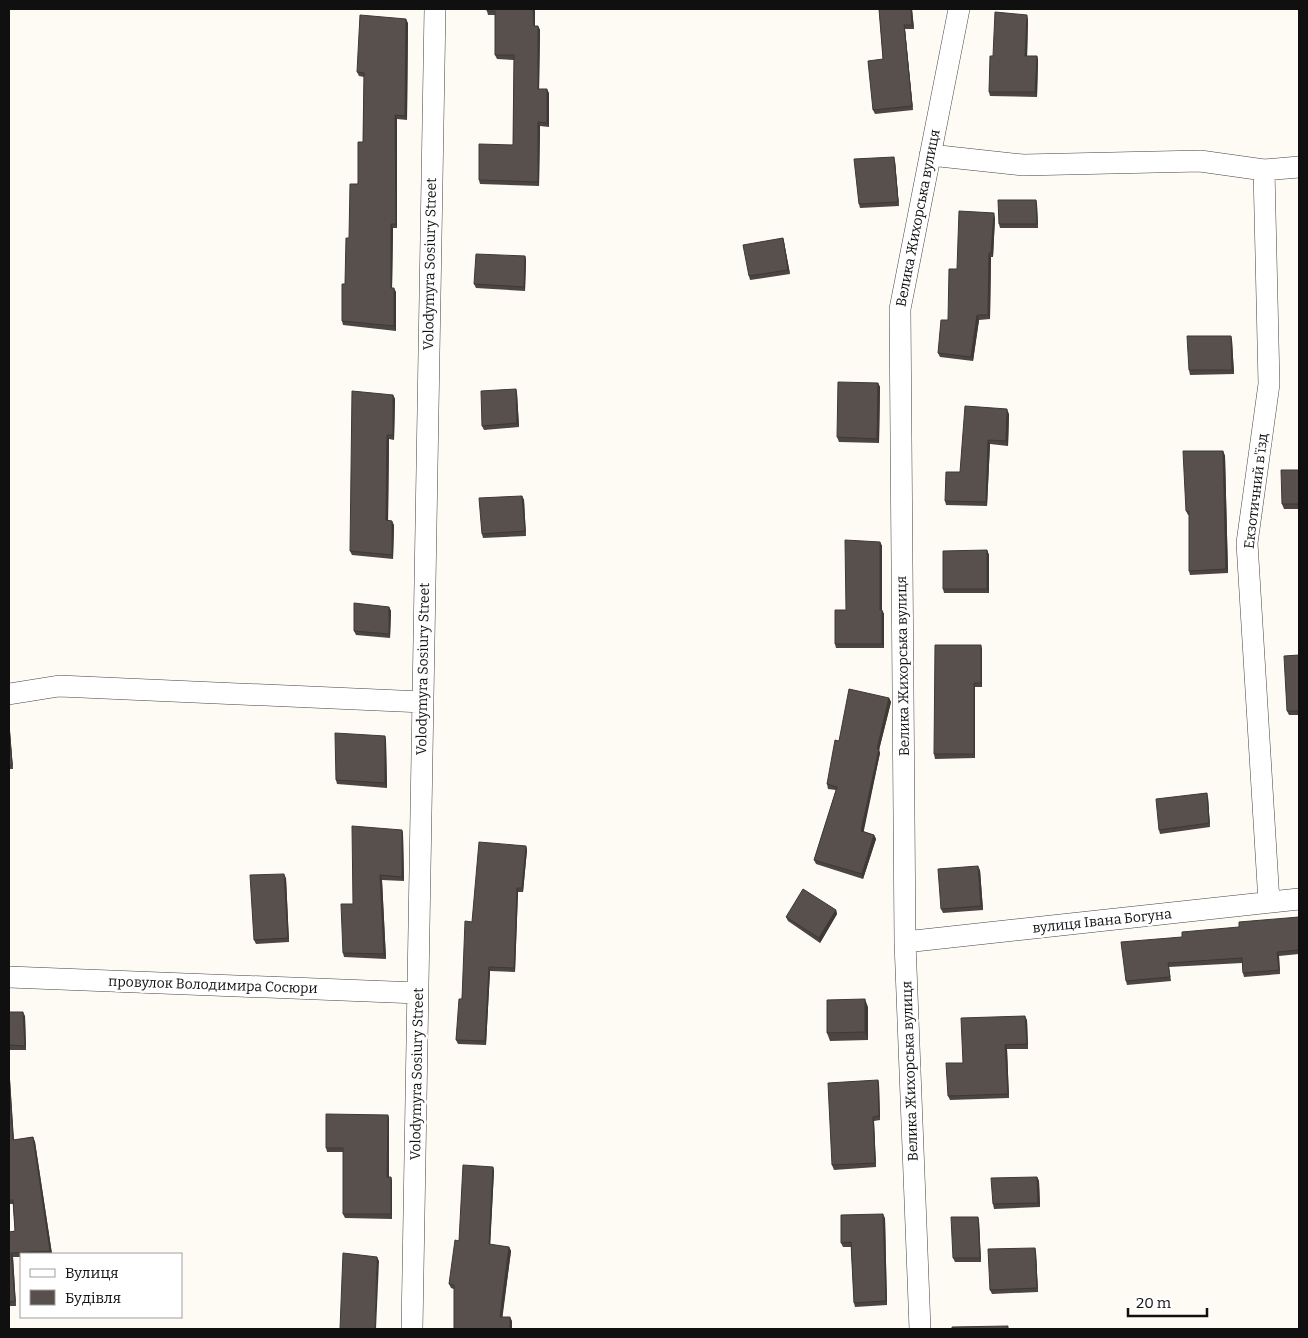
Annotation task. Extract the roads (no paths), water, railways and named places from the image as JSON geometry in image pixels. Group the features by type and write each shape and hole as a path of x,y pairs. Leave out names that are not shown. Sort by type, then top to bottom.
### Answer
{"street":[{"name":"Volodymyra Sosiury Street","path":"412,1329 435,9"},
{"name":"Велика Жихорська вулиця","path":"920,1329 905,942 900,309 959,9"},
{"path":"930,155 1023,166 1200,162 1264,170 1299,167"},
{"name":"Екзотичний в'їзд","path":"1264,170 1269,384 1247,543 1268,902"},
{"path":"9,694 59,686 423,702"},
{"name":"вулиця Івана Богуна","path":"905,942 1299,899"},
{"name":"провулок Володимира Сосюри","path":"9,977 418,993"}]}
